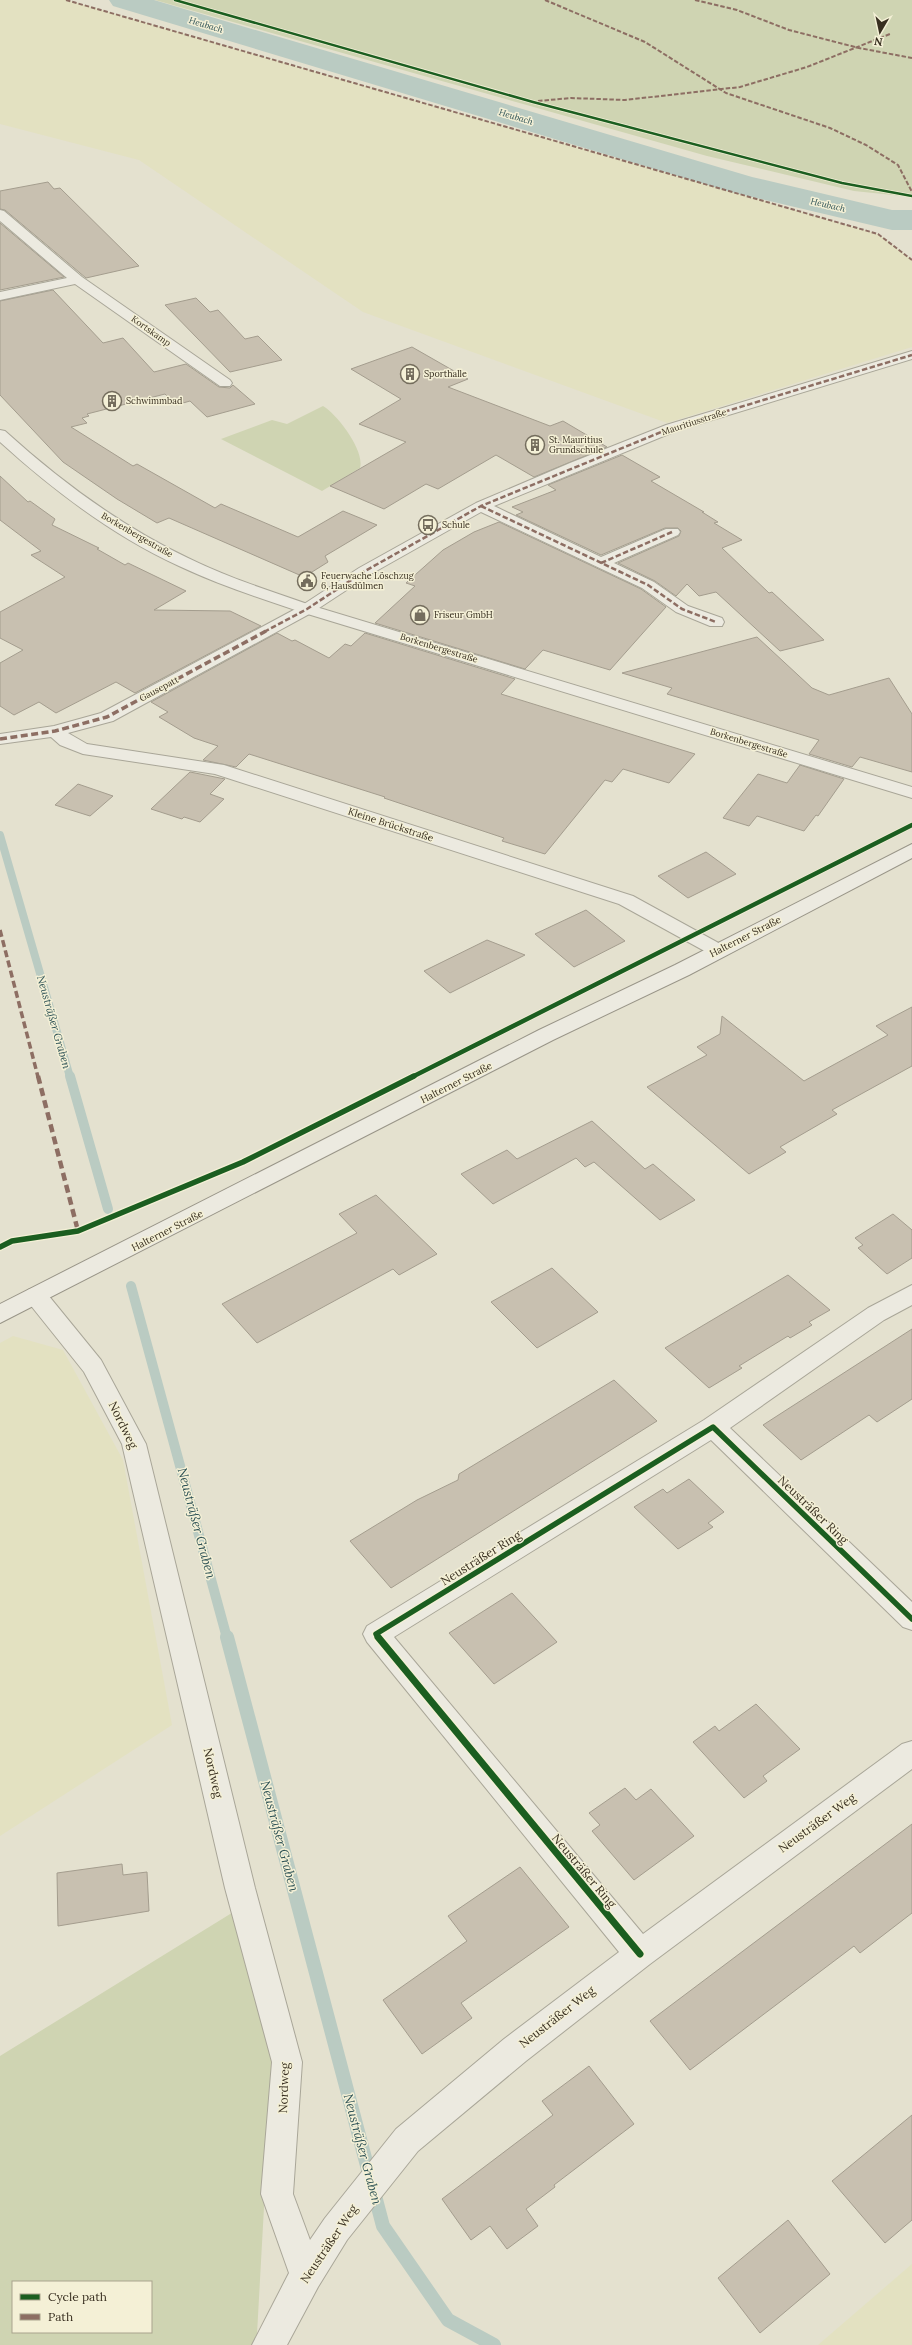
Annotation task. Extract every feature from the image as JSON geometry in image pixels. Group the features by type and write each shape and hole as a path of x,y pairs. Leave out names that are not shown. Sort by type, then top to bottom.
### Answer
{"street":[{"name":"Kortskamp","path":"0,214 77,280 225,383"},
{"path":"0,296 77,280"},
{"name":"Mauritiusstraße","path":"307,609 365,571 482,506 575,466 671,428 912,355"},
{"name":"Borkenbergestraße","path":"0,434 35,467 114,523 168,554 233,582 307,609 912,793"},
{"path":"482,506 648,585 682,609 716,622"},
{"path":"601,563 672,532"},
{"name":"Gausepatt","path":"0,739 55,731 108,717 307,609"},
{"name":"Kleine Brückstraße","path":"55,731 66,742 83,749 218,769 626,900 717,950"},
{"name":"Halterner Straße","path":"0,1314 912,850"},
{"name":"Neusträßer Ring","path":"640,1954 376,1634 713,1427 876,1314 912,1294"},
{"name":"Nordweg","path":"36,1296 93,1366 134,1444 238,1881 287,2062 277,2194 306,2275"},
{"name":"Neusträßer Ring","path":"713,1427 912,1619"},
{"name":"Neusträßer Weg","path":"269,2345 306,2275 336,2229 407,2140 515,2050 640,1954 912,1753"}],"shaded area":[{"path":"0,0 66,0 878,234 912,260 912,347 667,423 363,312 139,160 0,124"},
{"path":"13,1336 63,1350 123,1460 172,1725 0,1836 0,1343"},
{"path":"912,2264 912,2345 818,2345"}],"green space":[{"path":"155,0 912,0 912,197 854,191 707,156"},
{"path":"323,406 336,417 349,434 358,452 360,468 322,491 221,439 272,420 287,424"},
{"path":"235,1911 272,2063 257,2334 252,2345 0,2345 0,2056"}],"building":[{"path":"48,182 54,189 60,188 139,266 86,278 5,210 0,209 0,191"},
{"path":"0,223 64,277 0,290"},
{"path":"53,290 103,343 123,338 154,372 186,364 219,387 230,388 233,385 255,404 207,417 190,401 176,405 165,394 87,414 89,416 82,418 87,423 71,427 133,466 137,464 215,508 221,504 298,537 343,511 377,525 325,556 328,562 304,577 169,518 157,523 117,499 63,462 0,395 0,301"},
{"path":"196,298 210,312 218,310 245,339 258,336 282,360 230,372 165,305"},
{"path":"412,347 468,379 448,387 550,426 563,421 607,447 534,477 496,455 438,489 426,484 384,509 330,486 406,442 359,424 401,399 351,369"},
{"path":"622,455 660,477 651,481 704,512 702,512 718,522 714,523 742,540 722,548 769,593 772,592 824,640 780,651 716,592 699,596 687,584 676,596 655,581 618,563 679,536 681,531 678,528 665,528 601,555 516,515 523,512 512,507 556,490 548,485"},
{"path":"0,476 28,502 30,501 55,519 52,525 99,548 97,549 125,565 128,563 186,591 154,610 230,611 261,626 135,693 116,682 56,713 39,702 14,715 0,706 0,663 23,650 0,638 0,612 65,577 31,555 41,551 0,520"},
{"path":"499,522 641,589 666,607 610,670 543,650 525,669 375,623 415,586 406,583 443,550 474,532"},
{"path":"277,633 292,641 295,640 329,658 345,644 351,646 365,633 515,679 501,694 695,754 669,783 623,769 612,782 605,780 545,854 502,841 504,838 384,798 385,797 249,754 236,767 203,760 218,746 194,738 159,717 168,712 151,702"},
{"path":"757,637 812,688 829,695 889,678 912,714 912,772 860,757 852,767 809,754 819,740 667,694 672,688 622,673"},
{"path":"800,765 844,779 818,816 816,815 804,831 757,816 749,826 723,818 758,774 787,783"},
{"path":"190,772 225,779 210,794 224,799 200,822 184,817 182,819 151,809"},
{"path":"78,784 113,796 90,816 55,805"},
{"path":"706,852 736,874 688,898 658,876"},
{"path":"586,910 625,941 574,967 535,934"},
{"path":"487,940 525,955 450,993 424,971"},
{"path":"912,1007 912,1066 832,1110 837,1114 780,1147 786,1152 749,1174 647,1087 707,1055 697,1047 720,1034 722,1016 804,1081 888,1035 876,1026"},
{"path":"592,1121 645,1169 653,1164 695,1200 660,1220 594,1162 585,1167 576,1158 493,1204 461,1174 507,1150 517,1159"},
{"path":"376,1195 437,1254 399,1275 393,1269 257,1343 222,1304 357,1233 339,1214"},
{"path":"893,1214 912,1230 912,1258 887,1274 858,1248 863,1245 855,1238"},
{"path":"552,1268 598,1312 537,1348 491,1302"},
{"path":"788,1275 830,1310 809,1322 812,1325 790,1338 788,1336 739,1366 742,1368 709,1388 665,1348"},
{"path":"912,1329 912,1399 877,1422 869,1415 801,1460 763,1425"},
{"path":"614,1380 657,1421 391,1588 350,1541 417,1500 458,1480 459,1474"},
{"path":"689,1479 724,1512 708,1523 713,1527 678,1549 634,1507 663,1489 667,1493"},
{"path":"512,1593 557,1642 494,1684 449,1633"},
{"path":"756,1704 800,1749 763,1776 767,1781 744,1798 693,1742 715,1726 719,1731"},
{"path":"625,1788 636,1800 651,1789 694,1836 634,1880 592,1831 600,1825 589,1813"},
{"path":"912,1824 912,1913 860,1953 854,1946 690,2070 650,2021"},
{"path":"122,1864 123,1875 147,1872 149,1911 58,1926 57,1873"},
{"path":"520,1867 569,1927 461,2003 472,2018 422,2054 383,2000 467,1941 448,1916"},
{"path":"589,2066 634,2124 554,2185 555,2187 526,2209 538,2226 507,2249 490,2226 471,2240 442,2199 553,2115 542,2101"},
{"path":"912,2115 912,2220 885,2243 832,2181"},
{"path":"788,2220 830,2274 760,2333 718,2278"}],"waterway":[{"name":"Heubach","path":"123,0 743,185 892,220 912,220"},
{"name":"Neusträßer Graben","path":"0,835 70,1077"},
{"name":"Neusträßer Graben","path":"70,1076 108,1209"},
{"name":"Neusträßer Graben","path":"131,1286 227,1638"},
{"name":"Neusträßer Graben","path":"227,1637 383,2226 448,2320 494,2345"}],"marked path":[{"path":"66,0 878,234 912,260"},
{"path":"545,0 577,12 645,42 726,93 830,128 866,145 898,165 912,192"},
{"path":"695,0 737,10 789,30 859,48 912,58"},
{"path":"538,101 571,98 625,100 740,87 807,67 890,34"},
{"path":"0,739 55,731 107,717 307,609 365,571 481,506 575,466 671,428 912,355"},
{"path":"481,506 648,585 682,609 716,622"},
{"path":"601,563 672,532"},
{"path":"0,930 78,1231"}],"cycle path":[{"path":"175,0 533,102 842,183 912,196"},
{"path":"0,1247 12,1241 78,1231 243,1162 912,825"},
{"path":"640,1954 376,1634 713,1427 912,1619"}],"place":[{"name":"Sporthalle","path":"410,374"},
{"name":"Schwimmbad","path":"112,401"},
{"name":"St. Mauritius Grundschule","path":"535,445"},
{"name":"Schule","path":"428,525"},
{"name":"Feuerwache Löschzug 6, Hausdülmen","path":"307,581"},
{"name":"Friseur GmbH","path":"420,615"}]}
